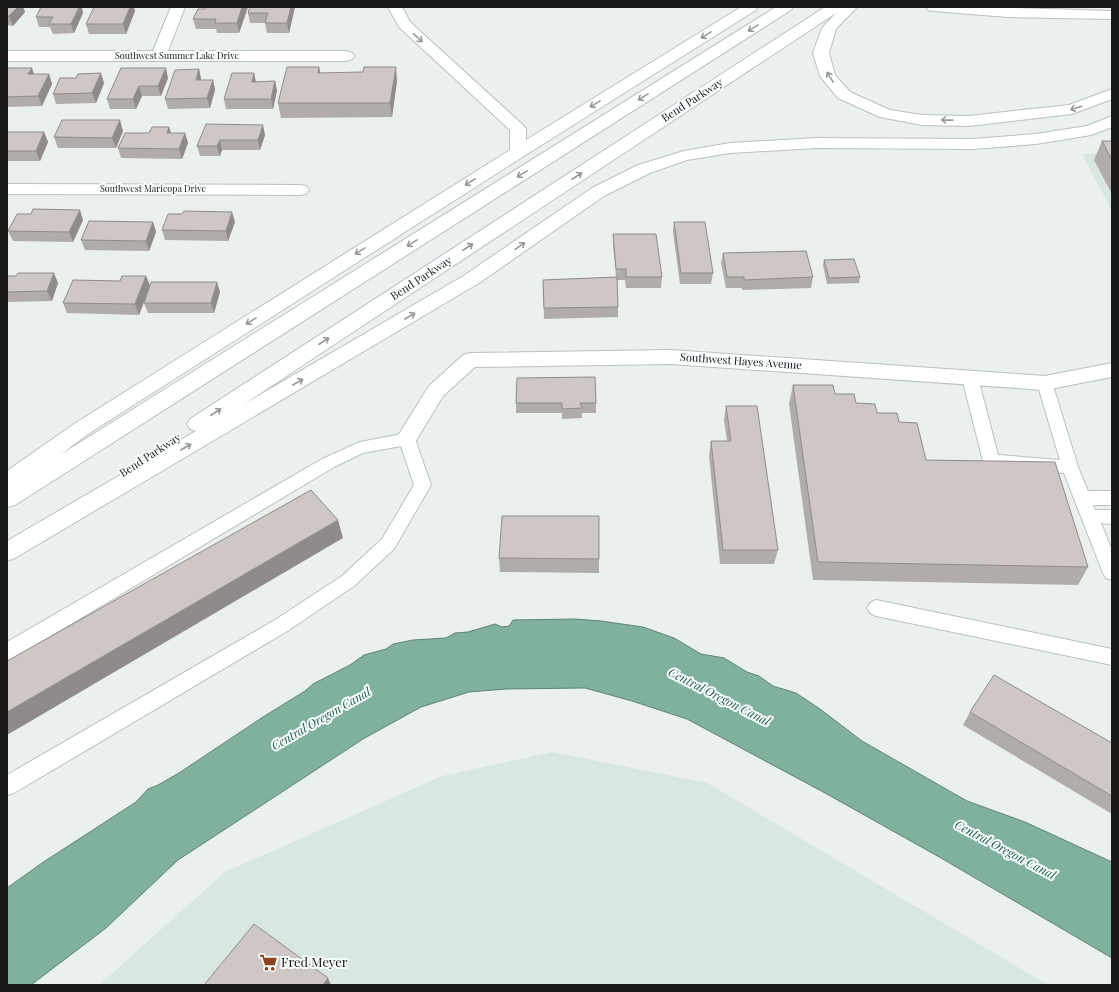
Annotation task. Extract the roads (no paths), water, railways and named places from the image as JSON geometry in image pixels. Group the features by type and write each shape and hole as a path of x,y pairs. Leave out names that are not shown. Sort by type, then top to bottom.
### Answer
{"main road":[{"path":"159,56 178,7"},
{"path":"395,7 404,24 518,129 518,152"},
{"path":"7,482 81,429 518,152 751,7"},
{"path":"7,499 786,7"},
{"name":"Bend Parkway","path":"7,548 835,7"},
{"path":"850,7 829,28 827,34 821,53 828,76 844,95 886,114 922,120 969,121 1072,109 1112,94"},
{"path":"933,7 1008,13 1112,15"},
{"name":"Southwest Summer Lake Drive","path":"7,56 347,56"},
{"path":"7,552 472,279 598,192 644,168 684,156 730,148 816,143 973,144 1036,139 1091,130 1112,120"},
{"name":"Southwest Maricopa Drive","path":"7,189 300,190"},
{"name":"Southwest Hayes Avenue","path":"407,439 436,391 470,360 671,357 1045,383 1112,370"}],"lane":[{"path":"970,378 991,461 1070,467"},
{"path":"1045,383 1070,467 1110,564"},
{"path":"7,652 328,463 360,448 407,439 424,485 388,544 348,581 282,625 7,786"},
{"path":"1082,498 1112,498"},
{"path":"1089,516 1112,517"},
{"path":"876,608 1112,657"}],"water":[{"name":"Central Oregon Canal","path":"575,619 643,627 674,638 701,654 724,658 747,672 759,676 773,686 796,693 862,741 967,801 1025,822 1112,862 1112,958 941,858 825,793 687,719 632,701 585,688 506,689 469,692 421,707 363,739 178,860 106,928 31,985 7,985 7,888 42,863 136,802 148,789 179,773 305,691 313,684 350,665 364,655 386,649 393,644 413,640 446,638 455,633 468,632 495,624 502,627 509,626 513,620"}],"place":[{"name":"Fred Meyer","path":"268,962"}]}
